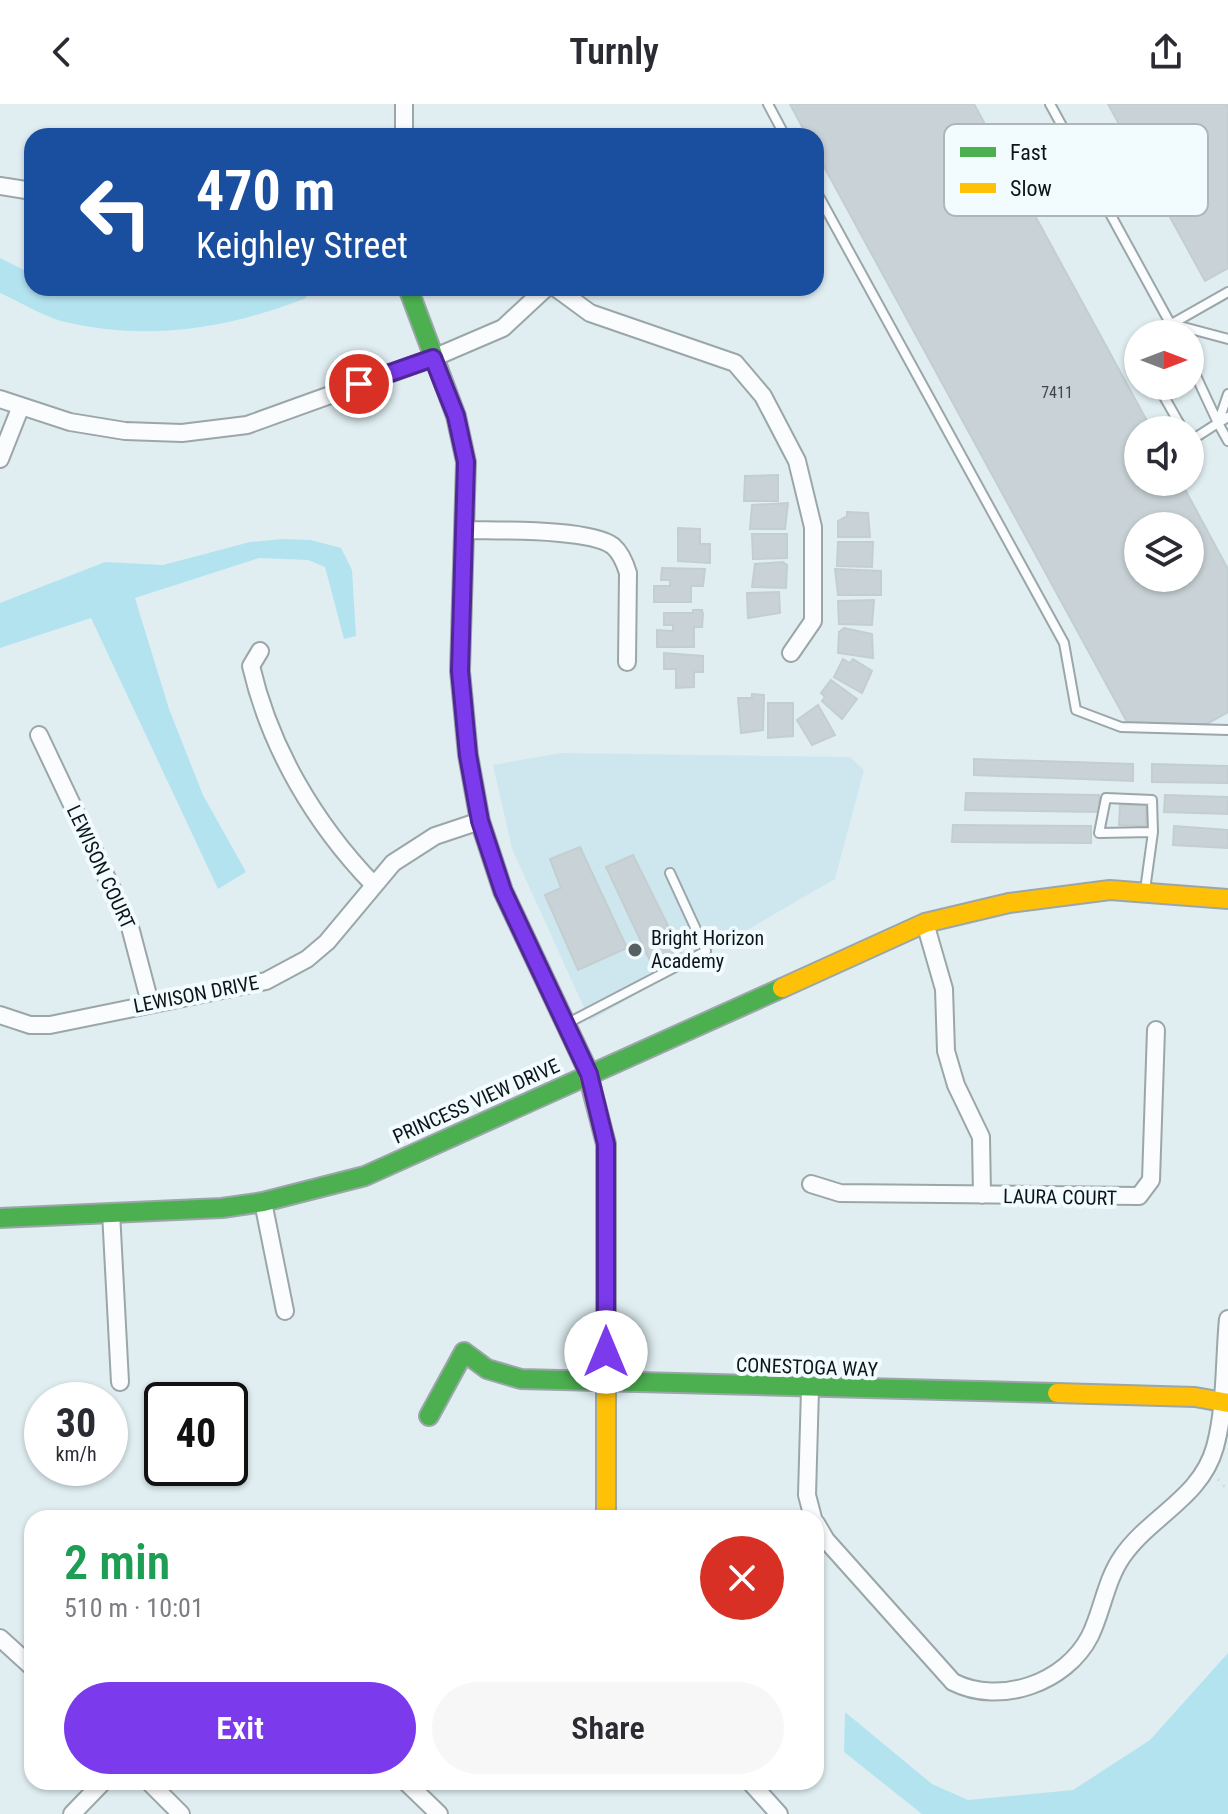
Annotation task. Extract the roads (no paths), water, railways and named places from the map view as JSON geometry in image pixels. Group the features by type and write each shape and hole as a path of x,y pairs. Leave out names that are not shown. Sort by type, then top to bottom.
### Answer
{"street":[{"path":"404,104 404,128"},
{"path":"0,186 24,190"},
{"path":"411,296 456,416 466,462 460,671 468,755 480,821 503,891 589,1074 606,1144 606,1510"},
{"path":"0,399 97,427 153,433 247,425 433,358 503,328 537,296"},
{"path":"567,296 590,313 735,363 763,396 787,438 807,494 813,527 813,621 791,653"},
{"path":"0,459 21,406"},
{"path":"464,530 572,534 612,545 624,560 628,573 627,662"},
{"path":"260,651 251,666 268,725 337,847 373,884"},
{"name":"LEWISON COURT","path":"39,735 130,927 150,1003"},
{"name":"LEWISON DRIVE","path":"0,1015 30,1025 50,1025 266,981 294,967 327,942 393,863 435,836 480,821"},
{"name":"PRINCESS VIEW DRIVE","path":"0,1218 222,1208 263,1202 365,1176 925,923 1005,902 1095,891 1145,891 1228,899"},
{"path":"925,923 944,989 946,1051 956,1085 981,1137 982,1195"},
{"name":"LAURA COURT","path":"811,1184 840,1193 1126,1198 1144,1192 1151,1180 1156,1030"},
{"path":"263,1202 285,1311"},
{"path":"111,1212 120,1382"},
{"path":"824,1537 953,1682 965,1688 1015,1690 1049,1679 1075,1659 1089,1637 1120,1559 1137,1539 1185,1498 1207,1467 1216,1445 1224,1402 1228,1319"},
{"name":"CONESTOGA WAY","path":"429,1416 464,1352 487,1369 521,1379 1195,1397 1224,1402"},
{"path":"810,1389 807,1495 811,1510"},
{"path":"0,1638 24,1655"},
{"path":"72,1814 95,1790"},
{"path":"157,1790 181,1814"},
{"path":"414,1790 439,1814"},
{"path":"757,1790 779,1814"}],"lane":[{"path":"768,104 781,128"},
{"path":"1050,104 1061,124"},
{"path":"824,206 1064,643 1076,710 1121,727 1228,730"},
{"path":"1112,216 1170,320"},
{"path":"1179,320 1228,292"},
{"path":"1204,333 1228,339"},
{"path":"1204,393 1228,441"},
{"path":"1218,423 1228,394"},
{"path":"1204,432 1228,417"},
{"path":"1145,891 1153,832 1152,800 1106,798 1099,833 1153,832"},
{"path":"567,1023 706,951 670,873"}],"place":[{"name":"Bright Horizon Academy","path":"635,950"}]}
